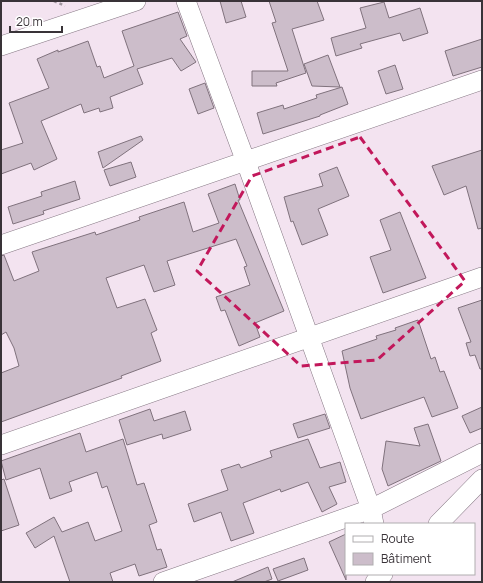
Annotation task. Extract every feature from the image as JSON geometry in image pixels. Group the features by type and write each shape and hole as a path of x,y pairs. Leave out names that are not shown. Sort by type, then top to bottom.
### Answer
{"street":[{"path":"1,46 136,1"},
{"path":"186,1 246,162 373,517"},
{"path":"1,245 482,80"},
{"path":"1,445 482,278"},
{"path":"354,523 373,517 482,453"},
{"path":"439,523 482,479"},
{"path":"163,582 345,526"}],"highlighted area":[{"path":"360,137 408,206 465,281 377,360 301,366 197,271 252,176"}],"building":[{"path":"220,1 241,1 246,17 226,23"},
{"path":"269,1 317,1 324,20 292,29 306,73 276,83 277,86 252,86 252,71 288,71 272,23 276,22"},
{"path":"384,2 389,18 420,8 428,33 403,41 400,33 360,44 362,48 336,56 331,38 366,28 360,8"},
{"path":"178,12 187,36 180,39 196,62 181,71 172,58 137,69 143,84 110,97 113,108 100,112 99,108 84,113 81,104 41,121 57,159 34,170 31,163 1,174 1,150 23,143 9,103 49,88 37,59 58,50 58,52 88,41 97,67 100,66 104,78 134,66 122,31"},
{"path":"482,39 482,67 453,76 445,51"},
{"path":"328,55 340,87 312,86 304,64"},
{"path":"395,65 403,89 386,94 378,71"},
{"path":"205,83 214,108 198,114 189,89"},
{"path":"342,87 348,104 320,116 263,134 257,113 283,105 284,109 317,98 316,95"},
{"path":"141,136 143,140 103,168 98,152"},
{"path":"482,150 482,228 478,229 466,186 444,195 432,166"},
{"path":"131,162 136,177 110,186 104,170"},
{"path":"337,167 349,196 318,209 328,235 302,245 293,221 291,222 284,197 323,186 319,174"},
{"path":"75,181 80,199 43,211 44,214 13,224 8,207 42,196 41,192"},
{"path":"235,184 240,200 238,200 284,311 255,323 260,337 239,346 225,310 221,311 216,297 250,285 244,267 247,266 236,239 167,261 175,285 154,292 144,265 106,278 117,308 145,299 157,330 151,333 161,361 121,376 122,378 1,422 1,373 19,366 14,348 6,332 1,335 1,256 4,255 14,281 39,271 32,252 95,232 96,235 140,220 139,217 184,202 193,232 219,223 208,194"},
{"path":"400,212 426,278 383,293 370,257 391,250 380,220"},
{"path":"482,300 482,369 480,369 475,355 470,356 466,343 471,342 458,308"},
{"path":"418,320 431,359 435,357 440,372 444,371 458,408 432,417 424,397 361,419 350,388 342,351 377,339 376,336 396,330 395,328"},
{"path":"482,407 482,428 470,433 462,416"},
{"path":"150,409 154,421 185,411 191,430 163,439 162,434 127,445 119,420"},
{"path":"325,414 330,428 298,438 293,424"},
{"path":"428,424 441,461 388,486 382,469 386,441 420,446 414,428"},
{"path":"80,433 86,452 123,439 137,485 144,483 157,522 149,525 157,550 161,549 167,567 139,576 135,564 110,573 113,582 70,582 54,536 35,548 26,533 54,517 62,532 88,522 95,541 122,531 107,486 102,488 97,472 69,482 72,491 50,499 40,468 6,480 1,461"},
{"path":"308,439 320,468 340,462 346,482 329,487 337,504 322,512 308,482 281,492 280,489 243,503 254,533 231,541 221,512 194,522 188,504 228,490 221,470 239,464 241,468 272,457 270,451"},
{"path":"4,479 19,525 1,531 1,480"},
{"path":"345,534 346,580 329,542"},
{"path":"304,558 308,570 278,581 273,569"},
{"path":"268,567 272,579 264,582 232,582"}]}
